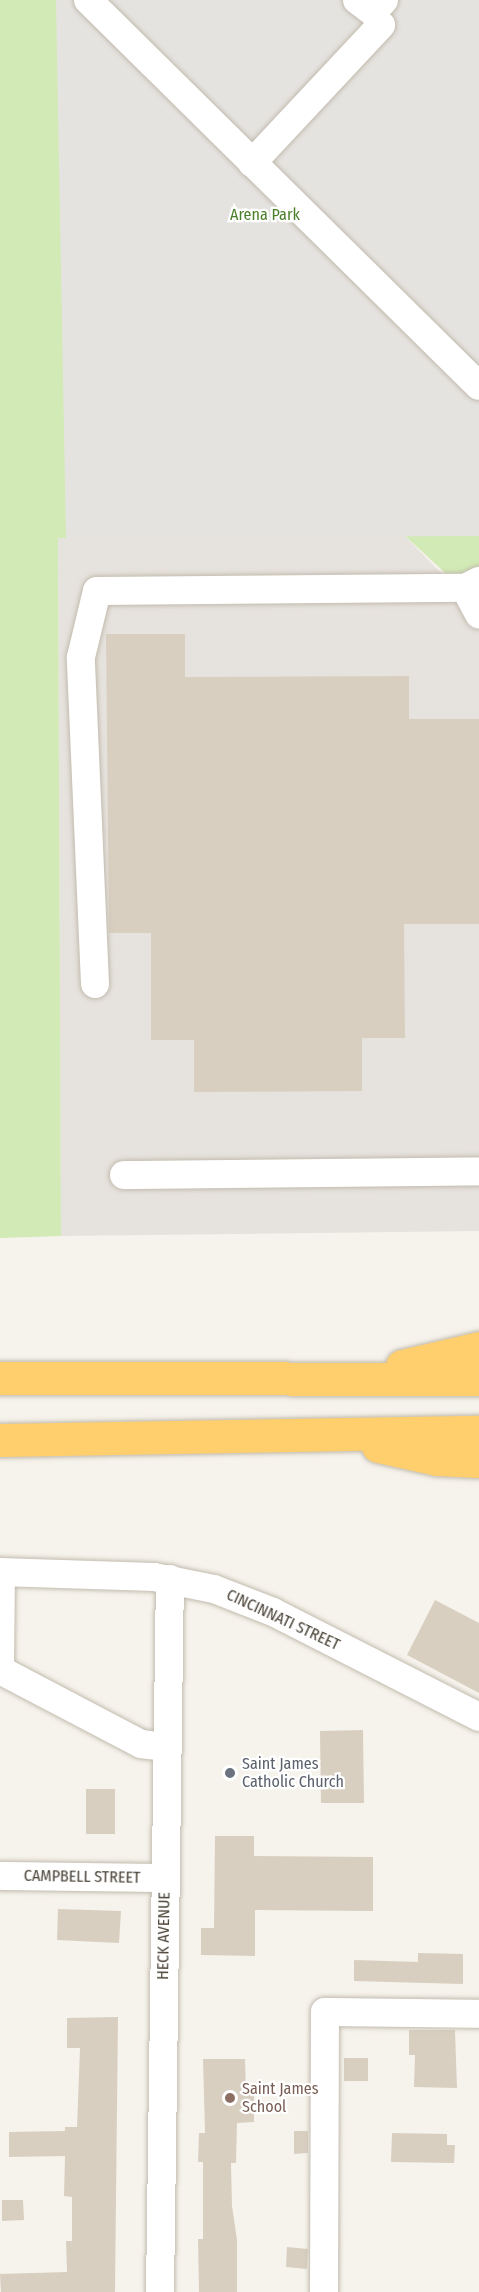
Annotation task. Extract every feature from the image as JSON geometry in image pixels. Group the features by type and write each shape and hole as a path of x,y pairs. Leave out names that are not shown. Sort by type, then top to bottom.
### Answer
{"highway":[{"path":"345,1378 479,1348"},
{"path":"0,1378 479,1379"},
{"path":"0,1440 479,1432"},
{"path":"333,1435 437,1459 479,1461"}],"street":[{"path":"88,0 479,386"},
{"path":"357,0 373,12 383,12"},
{"path":"252,163 383,12"},
{"path":"95,984 81,657 97,591 472,585 479,614"},
{"path":"124,1175 479,1171"},
{"path":"1,1572 0,1668 141,1744 167,1747"},
{"name":"CINCINNATI STREET","path":"1,1572 170,1579 248,1601 479,1717"},
{"name":"HECK AVENUE","path":"160,2292 164,1878 170,1579"},
{"name":"CAMPBELL STREET","path":"0,1876 164,1878"},
{"path":"324,2292 325,2012 479,2014"}],"shaded area":[{"name":"Arena Park","path":"56,0 479,0 479,536 66,538"},
{"path":"404,535 479,612 479,1231 61,1236 58,538"}],"green space":[{"name":"Arena Park","path":"0,0 479,0 479,604 404,535 58,538 61,1236 0,1238"}],"building":[{"path":"106,634 185,634 185,677 409,676 409,719 479,719 479,924 404,924 405,1038 362,1038 362,1091 194,1092 194,1040 151,1040 151,933 109,933"},
{"path":"435,1600 479,1623 479,1693 407,1655"},
{"path":"363,1730 364,1803 321,1803 320,1731"},
{"path":"86,1789 115,1789 115,1834 86,1834"},
{"path":"215,1836 254,1836 254,1856 373,1857 373,1911 255,1910 255,1956 201,1955 201,1928 214,1928"},
{"path":"58,1909 121,1911 119,1943 57,1940"},
{"path":"418,1953 463,1954 463,1984 354,1981 354,1960 418,1962"},
{"path":"118,2017 115,2292 1,2292 0,2274 67,2272 66,2241 72,2241 72,2197 64,2196 65,2156 9,2157 9,2132 65,2131 65,2127 77,2127 80,2048 67,2048 67,2018"},
{"path":"409,2030 455,2030 457,2088 414,2087 415,2055 409,2055"},
{"path":"344,2058 368,2058 368,2081 344,2081"},
{"path":"203,2059 245,2059 246,2093 254,2092 254,2122 237,2123 236,2163 231,2163 232,2206 237,2240 237,2292 199,2292 198,2239 203,2239 203,2162 198,2162 199,2133 205,2133"},
{"path":"294,2131 308,2131 308,2153 294,2154"},
{"path":"392,2133 447,2134 447,2145 455,2145 454,2163 391,2162"},
{"path":"2,2200 23,2200 24,2220 2,2221"},
{"path":"287,2247 308,2249 307,2269 286,2267"}],"place":[{"name":"Saint James Catholic Church","path":"230,1773"},
{"name":"Saint James School","path":"230,2098"}]}
